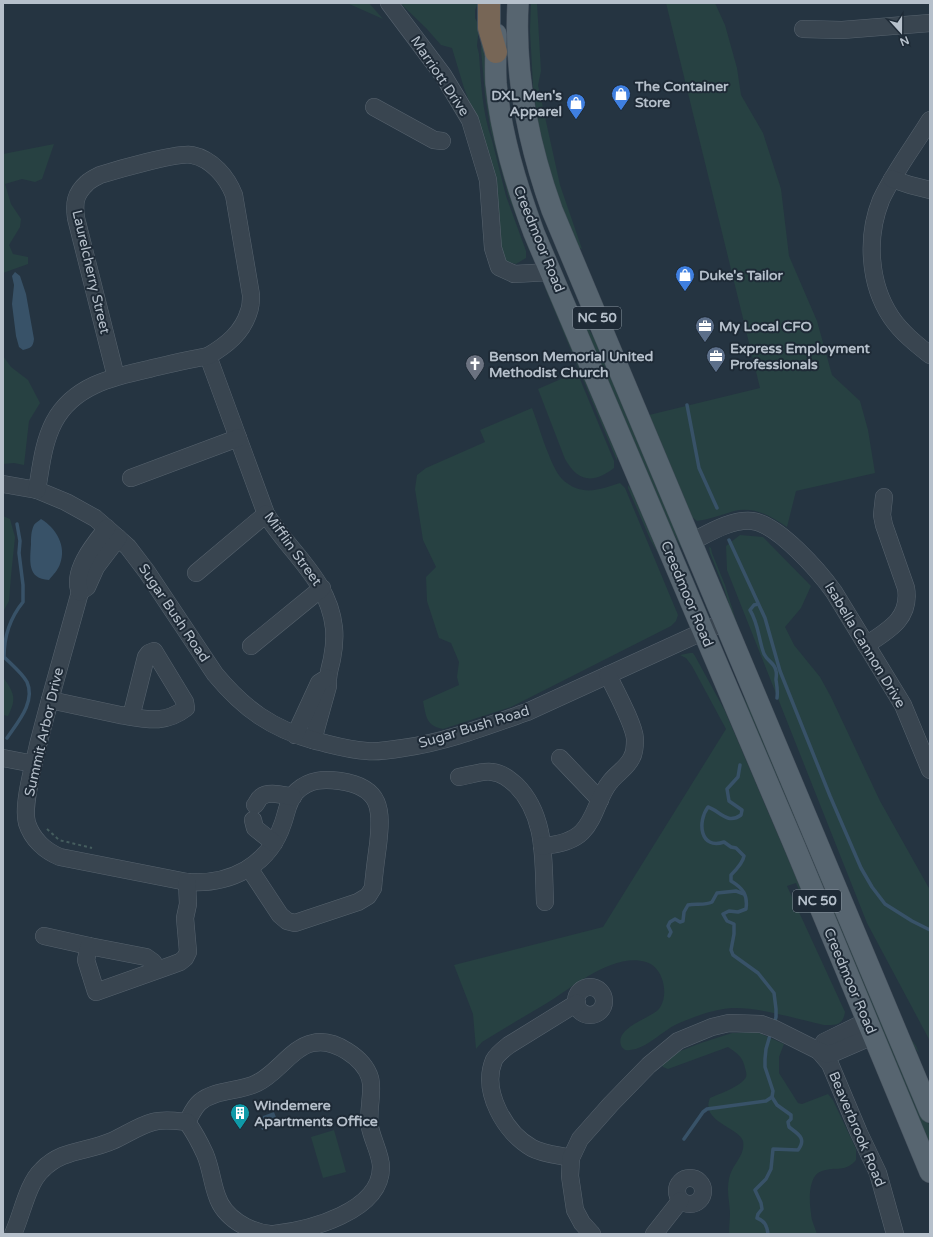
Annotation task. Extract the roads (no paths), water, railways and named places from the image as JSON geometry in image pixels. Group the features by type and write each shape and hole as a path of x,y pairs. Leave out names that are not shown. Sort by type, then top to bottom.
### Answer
{"highway":[{"name":"NC 50","path":"489,3 489,28 496,52"}],"main road":[{"name":"Creedmoor Road","path":"497,3 496,81 498,103 508,153 519,193 534,233 930,1172"},
{"name":"Creedmoor Road","path":"518,3 517,26 520,86 524,110 542,184 930,1112"}],"street":[{"name":"Marriott Drive","path":"389,3 443,75 470,120 488,180 493,248 499,267 514,274 551,272"},
{"path":"803,29 842,30 930,23"},
{"path":"374,107 434,140 442,141"},
{"path":"930,120 892,179 881,200 875,220 872,247 872,260 875,275 885,305 892,317 913,340 930,355"},
{"name":"Laurelcherry Street","path":"37,490 48,436 61,411 73,397 102,381 116,376 208,356 222,348 234,337 244,324 250,310 251,295 234,195 226,180 203,158 190,154 166,157 98,176 88,182 78,194 74,205 76,218 116,376"},
{"path":"892,179 910,186 930,190"},
{"name":"Mifflin Street","path":"208,356 266,514 277,532 312,573 322,588 331,612 335,636 333,653 327,678 328,686 313,740"},
{"path":"131,478 238,438"},
{"name":"Sugar Bush Road","path":"3,484 37,490 95,518 128,547 147,572 215,674 226,688 249,709 276,727 295,735 344,748 368,751 393,749 428,743 463,734 528,712 724,622"},
{"path":"866,645 898,622 906,606 908,598 906,588 884,525 882,515 884,497"},
{"path":"196,573 266,514"},
{"name":"Isabella Cannon Drive","path":"691,542 737,522 752,521 764,524 792,546 823,577 834,592 903,705 930,770"},
{"name":"Summit Arbor Drive","path":"112,533 90,564 87,587 80,592 34,764 27,798 27,823 32,834 40,844 50,853 60,857 187,882 208,883 221,881 249,868 260,860 274,843 283,824 289,802 296,791 307,783 321,780 352,783 366,789 376,800 380,810 381,822 372,888 368,896 358,902 295,923 287,921 280,915 249,868"},
{"path":"251,646 322,588"},
{"path":"542,846 572,839 582,832 591,820 610,782 632,758 635,748 635,737 632,727 608,675"},
{"name":"Mifflin Street","path":"295,735 319,683 327,678"},
{"path":"50,700 131,717"},
{"path":"3,758 34,764"},
{"path":"560,758 600,800"},
{"path":"459,777 490,771 501,774 511,780 520,790 536,816 541,835 545,902"},
{"path":"274,843 255,828 254,813 261,797 266,794 282,794 293,797"},
{"path":"89,946 86,960 96,992 180,962 185,958 188,952 185,918 188,904 187,882"},
{"path":"44,936 146,957 153,962 158,970"},
{"path":"571,1158 532,1148 513,1132 503,1120 496,1107 491,1080 494,1060 499,1053 509,1045 577,1003"},
{"path":"592,1234 582,1224 575,1210 570,1176 571,1158 580,1139 648,1064 678,1040 692,1034 729,1023 761,1024 775,1029 818,1051 824,1042 870,1028"},
{"path":"187,1122 200,1102 210,1096 244,1088 257,1083 279,1068 300,1049 313,1043 328,1042 342,1047 352,1054 362,1065 370,1077 370,1126 381,1166 380,1178 371,1194 362,1203 335,1218 309,1231 274,1234"},
{"name":"Beaverbrook Road","path":"818,1051 830,1064 859,1133 878,1173 895,1234"},
{"path":"13,1234 33,1182 41,1170 52,1161 66,1154 111,1141 155,1121 187,1122"},
{"path":"187,1122 205,1155 217,1198 225,1210 245,1227 260,1233 270,1234"},
{"path":"654,1234 680,1201"}],"water":[{"path":"15,272 20,276 26,294 34,339 31,347 23,350 19,347 16,336 12,304 14,285 12,276"},
{"path":"41,519 51,527 59,538 62,551 59,566 49,580 42,579 33,573 30,563 32,530 35,524"},
{"path":"274,1112 277,1120 274,1126 262,1130 258,1120 262,1119 263,1116"}],"waterway":[{"path":"687,405 699,468 717,508"},
{"path":"7,738 24,712 29,697 27,682 4,657 5,642 11,621 23,602 23,585 19,553 20,541 17,524"},
{"path":"729,540 765,618 780,671 830,796 861,868 872,887 885,904 912,921 930,930"},
{"path":"758,604 754,605 750,610 755,621 764,654 775,668 777,698"},
{"path":"740,765 738,777 727,789 729,801 742,810 741,815 732,819 708,807 702,820 702,827 705,838 710,842 724,842 731,847 736,848 744,856 741,864 731,875 731,881 739,886 744,892 746,909 738,912 729,911 723,914 727,921 734,924 731,950 733,955 758,973 774,993 776,1009 774,1024"},
{"path":"669,936 671,932 668,926 670,922 675,919 680,922 683,921 684,912 688,905 706,904 712,902 717,893 736,891 744,894"},
{"path":"768,1234 765,1224 757,1218 762,1209 755,1190 766,1179 771,1169 773,1149 798,1150 802,1142 800,1137 789,1127 788,1122 791,1119 791,1115 777,1105 772,1097 773,1091 765,1067 766,1049 771,1032"},
{"path":"684,1139 703,1112 707,1109 766,1101 772,1097"}],"place":[{"name":"The Container Store","path":"621,111"},
{"name":"DXL Men's Apparel","path":"576,120"},
{"name":"Duke's Tailor","path":"685,292"},
{"name":"My Local CFO","path":"705,343"},
{"name":"Express Employment Professionals","path":"716,373"},
{"name":"Benson Memorial United Methodist Church","path":"475,381"},
{"name":"Windemere Apartments Office","path":"240,1130"}]}
